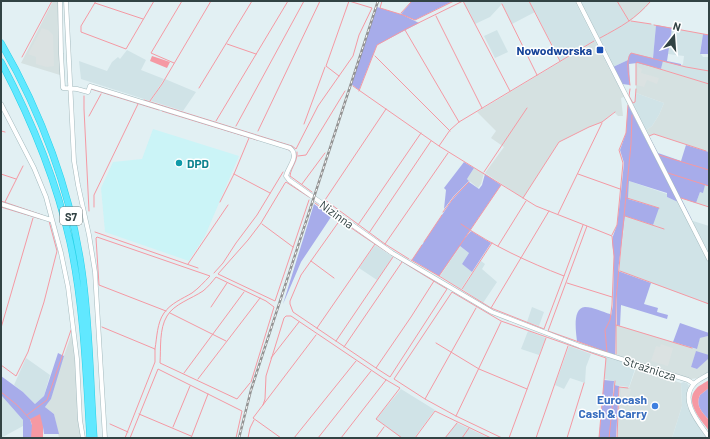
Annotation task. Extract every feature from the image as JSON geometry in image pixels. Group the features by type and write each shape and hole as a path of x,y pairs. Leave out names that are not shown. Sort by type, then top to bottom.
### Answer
{"highway":[{"name":"S7","path":"1,43 18,75 41,125 60,176 73,226 82,270 87,312 94,438"},
{"name":"S7","path":"1,62 19,96 42,150 56,191 70,242 76,274 83,330 90,438"}],"street":[{"path":"60,1 63,88 71,88"},
{"path":"66,1 74,161 93,256 105,438"},
{"path":"578,1 709,259"},
{"name":"Nizinna","path":"71,88 88,92 90,86 290,148 294,150 294,156 287,172 287,178 392,253 500,316 606,355"},
{"path":"1,104 34,168 46,197 61,253 68,287 77,359 80,420 83,438"},
{"path":"1,204 51,220"},
{"name":"Strażnicza","path":"606,355 688,380 694,384"},
{"path":"709,374 694,384 689,396 690,408 709,437"}],"shaded area":[{"path":"53,1 58,1 60,75 21,63"},
{"path":"412,1 453,1 415,20 401,14"},
{"path":"463,1 575,1 595,41 561,61 535,12 512,24 502,4 490,17 475,24"},
{"path":"580,1 617,1 629,22 631,21 656,25 653,58 631,53 628,60 613,67"},
{"path":"617,1 651,1 629,22"},
{"path":"377,7 403,15 419,23 377,45 359,90 351,84"},
{"path":"656,25 672,28 667,61 681,64 681,66 663,61 661,69 637,63 629,64 630,85 622,84 613,67 628,60 631,53 653,58"},
{"path":"42,28 48,30 53,35 54,66 47,67 36,64 36,57 28,54"},
{"path":"672,28 703,34 700,53 703,57 709,57 709,84 661,69 663,61 681,66 683,64 684,56 668,54"},
{"path":"497,30 508,52 495,58 484,36"},
{"path":"703,34 709,35 709,54 700,54"},
{"path":"595,41 624,97 621,98 623,116 618,116 614,112 602,122 559,142 523,198 485,173 504,147 491,138 496,131 477,112"},
{"path":"127,50 146,60 141,70 164,79 150,101 81,79 79,61 107,71 112,62 118,57 120,59"},
{"path":"152,56 170,62 167,68 150,61"},
{"path":"637,62 709,84 709,152 654,134 648,136 645,131 652,126 664,103 636,93"},
{"path":"638,67 642,69 641,73 659,78 657,84 647,80 644,87 637,85"},
{"path":"165,79 196,92 183,111 151,101"},
{"path":"636,93 664,103 652,126 645,131 632,104 635,102"},
{"path":"628,105 678,202 667,197 667,193 629,181 628,199 659,208 653,225 625,216 618,271 651,283 644,304 658,308 657,312 668,315 667,319 621,305 620,326 617,325 617,288 615,355 577,341 576,316 581,308 585,307 610,314 611,316 613,305 614,257 612,242 617,225 620,201 624,163 620,150 626,133"},
{"path":"153,129 239,156 205,236 189,261 105,232 101,188 113,162 142,159"},
{"path":"648,136 658,153 681,161 686,145 709,152 709,186 705,185 703,193 700,192 696,203 681,198 692,220 690,220"},
{"path":"464,162 474,168 467,179 469,181 453,197 444,209 446,190 444,188"},
{"path":"474,168 484,173 481,184 478,188 467,179"},
{"path":"485,174 501,185 464,239 471,231 491,243 472,272 462,264 469,253 460,246 439,276 412,260 452,200 469,182 479,189 482,185"},
{"path":"629,181 667,194 667,197 678,202 709,262 709,304 619,271 625,216 658,208 628,199"},
{"path":"705,185 709,186 709,207 696,203 700,192"},
{"path":"314,204 331,217 301,262 283,304"},
{"path":"690,220 709,226 709,256"},
{"path":"375,245 393,257 377,280 359,268"},
{"path":"460,246 469,253 462,264 472,272 461,289 440,276"},
{"path":"481,261 485,264 482,269 497,282 483,303 462,289"},
{"path":"532,307 544,312 539,326 527,322"},
{"path":"680,323 709,333 708,336 700,338 697,349 673,342"},
{"path":"616,325 696,349 700,338 709,335 709,355 696,352 691,367 697,369 709,357 709,371 699,378 691,379 616,356"},
{"path":"73,330 81,438 59,438 54,414 45,407 51,399 55,381"},
{"path":"528,331 546,338 539,355 521,349"},
{"path":"661,344 673,348 668,366 651,361 656,346 660,347"},
{"path":"569,346 591,354 586,367 585,383 570,378 564,389 555,385"},
{"path":"696,351 709,355 708,359 697,369 691,367"},
{"path":"58,353 64,356 51,399 45,407 54,414 59,434 44,434 43,427 30,419 32,425 32,438 23,438 23,420 1,395 1,376 23,392 35,404 44,396"},
{"path":"606,357 612,357 636,366 629,387 614,385 615,381 604,379"},
{"path":"26,358 50,375 44,396 35,404 14,385"},
{"path":"636,368 681,383 682,406 672,438 617,438 620,387 629,388"},
{"path":"604,380 614,381 612,404 614,400 614,385 619,386 616,438 599,438"},
{"path":"709,380 709,388 700,395 698,402 700,409 709,420 709,431 695,411 692,400 696,389"},
{"path":"681,383 687,383 689,386 687,392 687,406 692,416 708,438 672,438 682,406"},
{"path":"709,388 709,420 700,409 698,402 700,395"},
{"path":"401,389 435,410 414,438 402,438 376,419"},
{"path":"621,389 631,389 626,407 621,406"},
{"path":"1,395 23,420 23,426 1,438"},
{"path":"40,414 43,427 43,438 31,438 32,425 30,419"},
{"path":"457,423 485,436 490,438 445,438"}],"waterway":[{"path":"22,57 52,1"},
{"path":"96,1 81,26 81,32 126,49 154,1"},
{"path":"174,63 151,53 182,1"},
{"path":"150,101 162,84 211,1"},
{"path":"199,88 252,1"},
{"path":"216,121 288,1"},
{"path":"236,126 304,1"},
{"path":"258,131 320,1"},
{"path":"339,76 326,66 349,1"},
{"path":"144,100 292,146 296,149 318,106 353,56 359,35 372,8 349,1"},
{"path":"382,1 380,8 415,20 454,1"},
{"path":"401,13 412,1"},
{"path":"359,91 377,45 463,1 510,91"},
{"path":"529,1 560,61"},
{"path":"617,1 629,21"},
{"path":"600,38 627,22 651,1"},
{"path":"95,3 143,19"},
{"path":"502,4 537,75"},
{"path":"436,16 482,108"},
{"path":"631,21 651,24"},
{"path":"654,25 709,35"},
{"path":"405,30 459,122"},
{"path":"587,226 612,236 614,256 612,305 610,320 605,330 607,352 548,331 587,226 536,206 439,146 450,130 459,122 594,41"},
{"path":"227,44 256,54"},
{"path":"630,85 628,60 631,53 686,67 709,71"},
{"path":"375,56 450,131"},
{"path":"636,85 637,62 709,84"},
{"path":"304,124 325,67"},
{"path":"353,86 439,146"},
{"path":"91,89 159,110"},
{"path":"630,89 629,96 633,103 635,102 636,89"},
{"path":"298,156 306,155 345,91"},
{"path":"89,116 101,94"},
{"path":"84,96 89,211"},
{"path":"94,207 94,195 138,104"},
{"path":"612,235 617,225 623,163 619,150 626,133 628,105"},
{"path":"484,172 527,108"},
{"path":"386,109 325,200 385,244 409,259"},
{"path":"162,111 257,140"},
{"path":"523,198 559,142 602,122 615,112"},
{"path":"616,354 616,299 631,144 632,115"},
{"path":"558,214 602,123"},
{"path":"1,131 5,132"},
{"path":"358,225 421,133"},
{"path":"649,136 654,134 706,151"},
{"path":"220,202 249,138"},
{"path":"369,233 431,141"},
{"path":"285,148 291,151"},
{"path":"297,152 290,176 312,192"},
{"path":"302,184 325,153"},
{"path":"385,244 448,153"},
{"path":"659,155 709,170"},
{"path":"5,202 23,166"},
{"path":"214,273 223,263 257,215 283,172"},
{"path":"668,173 709,186"},
{"path":"1,174 16,179"},
{"path":"234,174 270,193"},
{"path":"578,174 620,189"},
{"path":"309,197 286,182 261,223 218,274 275,301 309,200"},
{"path":"443,212 454,197 469,182"},
{"path":"411,260 439,276 501,185"},
{"path":"627,198 659,208"},
{"path":"681,198 709,207"},
{"path":"1,201 42,215"},
{"path":"498,246 526,201"},
{"path":"315,203 331,215"},
{"path":"188,264 228,205"},
{"path":"1,207 41,219"},
{"path":"491,308 549,211"},
{"path":"424,242 442,215"},
{"path":"625,216 664,229"},
{"path":"1,328 33,218"},
{"path":"376,368 293,312 290,301 301,275 340,220 393,256 433,281 447,289 390,377 376,368 411,317 434,281"},
{"path":"1,365 16,376 28,352 44,302 57,251 49,221"},
{"path":"262,224 293,247"},
{"path":"461,224 511,253 564,276 583,225"},
{"path":"95,232 198,268"},
{"path":"155,349 159,326 164,313 167,310 173,304 195,291 210,276 97,237 99,285 166,311"},
{"path":"462,289 492,243"},
{"path":"317,328 375,244"},
{"path":"412,260 422,245"},
{"path":"336,341 393,257"},
{"path":"311,261 334,278"},
{"path":"344,347 402,262"},
{"path":"620,271 709,304"},
{"path":"439,276 491,308 544,329 564,276"},
{"path":"250,383 237,399 160,363 162,333 164,321 167,316 178,305 203,291 216,277 266,301 274,307 251,382"},
{"path":"211,307 227,283"},
{"path":"567,283 612,297"},
{"path":"184,373 244,292"},
{"path":"425,399 394,379 452,292 501,321 606,358 599,438"},
{"path":"198,379 260,298"},
{"path":"476,308 425,399 502,438"},
{"path":"170,313 226,341"},
{"path":"263,405 265,399 266,376 284,318 286,316 291,316 400,388 376,419 402,438"},
{"path":"271,358 299,322"},
{"path":"456,416 501,322"},
{"path":"616,325 692,348"},
{"path":"102,327 155,349 155,362 125,438"},
{"path":"27,415 47,400 71,330"},
{"path":"281,438 253,418 316,335"},
{"path":"509,438 546,338"},
{"path":"436,343 479,369 527,389"},
{"path":"536,438 568,346"},
{"path":"294,438 356,361"},
{"path":"130,438 158,369 242,411 236,438"},
{"path":"318,438 371,371"},
{"path":"341,438 386,380"},
{"path":"609,438 615,381"},
{"path":"567,438 584,383"},
{"path":"173,427 190,386"},
{"path":"617,438 619,387 628,388"},
{"path":"1,392 17,405 30,419"},
{"path":"191,438 208,394"},
{"path":"415,438 435,411 491,438"},
{"path":"139,414 191,436"},
{"path":"248,438 250,428 254,420"},
{"path":"445,438 457,423"},
{"path":"110,424 128,432"},
{"path":"376,438 384,427"},
{"path":"462,438 469,428"}],"railway":[{"path":"239,438 251,390 378,1"}],"place":[{"name":"Nowodworska","path":"600,50"},
{"name":"DPD","path":"179,163"},
{"name":"Eurocash Cash & Carry","path":"655,406"}]}
